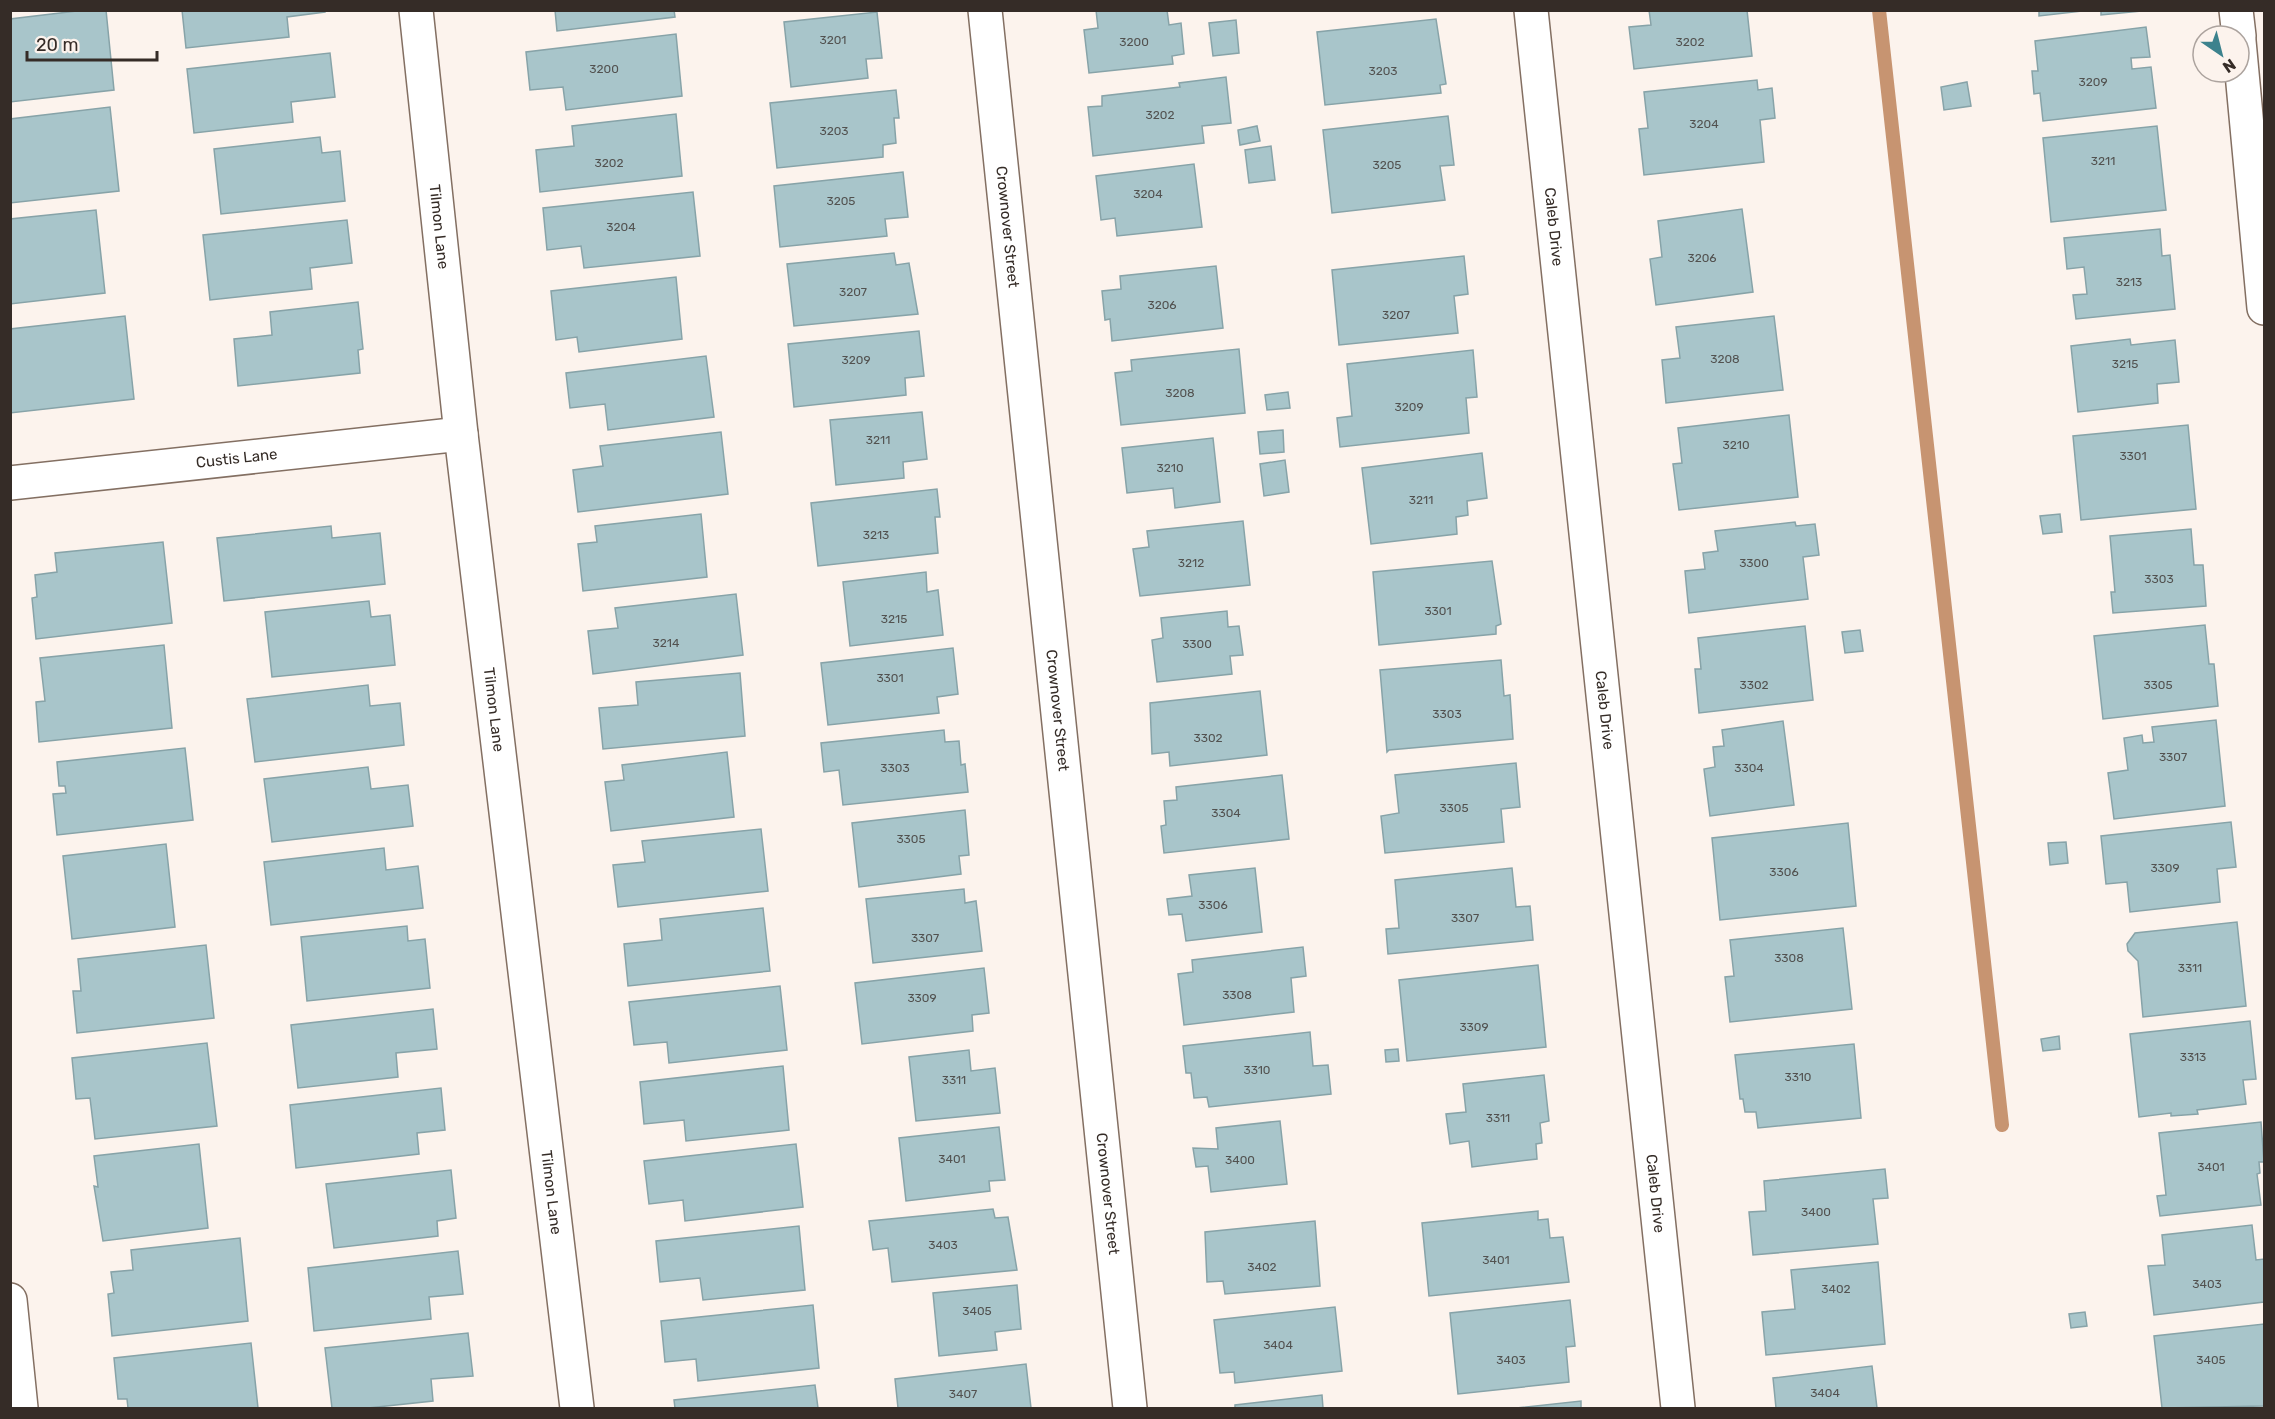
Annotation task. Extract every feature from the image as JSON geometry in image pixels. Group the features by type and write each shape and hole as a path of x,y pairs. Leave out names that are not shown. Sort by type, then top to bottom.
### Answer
{"street":[{"name":"Tilmon Lane","path":"416,10 461,434 577,1408"},
{"name":"Crownover Street","path":"985,10 1130,1408"},
{"name":"Caleb Drive","path":"1531,10 1678,1408"},
{"path":"2245,84 2258,185 2265,308"},
{"name":"Custis Lane","path":"10,483 461,434"},
{"path":"10,1300 21,1408"}],"building":[{"path":"85,10 106,10 114,90 10,102 10,19"},
{"path":"182,10 325,10 325,12 287,17 289,37 186,48"},
{"path":"555,10 674,10 675,17 557,31"},
{"path":"1096,10 1167,10 1169,25 1181,23 1184,54 1172,56 1173,64 1089,73 1084,30 1098,28"},
{"path":"1649,10 1747,10 1752,56 1634,69 1629,27 1651,25"},
{"path":"2039,10 2091,10 2039,16"},
{"path":"2101,10 2141,10 2141,11 2101,15"},
{"path":"877,12 882,58 866,59 868,78 791,87 784,22"},
{"path":"1436,19 1446,84 1440,85 1441,93 1325,105 1317,32"},
{"path":"1236,20 1239,53 1213,56 1209,23"},
{"path":"2146,27 2150,57 2131,58 2132,69 2151,67 2156,108 2043,121 2040,93 2034,94 2032,71 2038,71 2035,41"},
{"path":"676,34 682,96 566,110 563,87 530,90 526,52"},
{"path":"330,53 335,97 291,102 293,122 194,133 187,69"},
{"path":"1226,77 1231,123 1202,126 1204,143 1093,156 1088,107 1102,106 1102,96 1180,87 1179,83"},
{"path":"1757,80 1758,90 1772,88 1775,118 1760,120 1764,162 1644,175 1639,129 1648,128 1644,92"},
{"path":"1967,82 1971,106 1944,110 1941,87"},
{"path":"896,90 899,118 894,118 896,143 883,145 883,157 777,168 770,103"},
{"path":"110,107 119,191 10,203 10,119"},
{"path":"676,114 682,176 540,192 536,150 574,146 572,126"},
{"path":"1448,116 1454,165 1440,166 1445,200 1332,213 1323,130"},
{"path":"1257,126 1260,141 1240,145 1238,130"},
{"path":"2157,126 2166,210 2051,222 2043,138"},
{"path":"320,137 322,153 340,151 345,201 221,214 214,149"},
{"path":"1271,146 1275,180 1249,183 1245,150"},
{"path":"1194,164 1202,227 1117,236 1115,218 1101,220 1096,176"},
{"path":"903,172 908,217 885,219 887,236 780,247 774,186"},
{"path":"693,192 700,256 584,268 581,246 547,250 543,208"},
{"path":"1742,209 1753,292 1656,305 1650,259 1662,257 1658,221"},
{"path":"96,210 105,293 10,304 10,219"},
{"path":"347,220 352,263 310,268 312,289 210,300 203,235"},
{"path":"2160,229 2162,256 2170,255 2175,309 2076,319 2073,295 2087,294 2084,267 2067,269 2064,238"},
{"path":"894,253 896,265 909,263 918,314 794,326 787,264"},
{"path":"1464,256 1468,294 1454,296 1458,333 1339,345 1332,270"},
{"path":"1216,266 1223,328 1112,341 1110,319 1105,320 1102,291 1121,289 1120,276"},
{"path":"676,277 682,339 579,352 577,337 556,340 551,291"},
{"path":"358,302 363,349 358,350 360,373 238,386 234,339 272,335 270,312"},
{"path":"125,316 134,399 10,413 10,329"},
{"path":"1774,316 1783,390 1666,403 1662,360 1680,358 1676,327"},
{"path":"919,331 924,376 905,378 906,395 794,407 788,344"},
{"path":"2130,339 2131,345 2175,340 2179,382 2157,384 2158,403 2078,412 2071,346"},
{"path":"1239,349 1245,413 1121,425 1115,373 1132,371 1131,360"},
{"path":"1473,350 1477,397 1466,398 1469,433 1340,447 1337,418 1352,416 1347,364"},
{"path":"706,356 714,417 608,430 605,404 570,408 566,373"},
{"path":"1288,392 1290,408 1267,410 1265,395"},
{"path":"922,412 927,459 903,462 904,478 836,485 830,420"},
{"path":"1789,415 1798,497 1679,510 1673,464 1682,463 1678,428"},
{"path":"2188,425 2196,509 2081,520 2073,436"},
{"path":"1283,430 1284,452 1260,454 1258,432"},
{"path":"721,432 728,494 578,512 573,470 603,466 600,446"},
{"path":"1213,438 1220,502 1175,508 1173,488 1127,493 1122,448"},
{"path":"1482,453 1487,498 1467,501 1468,515 1456,517 1457,534 1371,544 1362,468"},
{"path":"1285,460 1289,492 1264,496 1260,464"},
{"path":"937,489 940,517 935,517 938,553 818,566 811,503"},
{"path":"701,514 707,577 583,591 578,544 597,542 595,526"},
{"path":"2060,514 2062,532 2043,534 2040,516"},
{"path":"1243,521 1250,585 1140,596 1133,549 1149,547 1147,531"},
{"path":"1795,522 1796,526 1815,524 1819,555 1803,557 1808,599 1689,613 1685,571 1705,569 1703,553 1718,551 1715,531"},
{"path":"331,526 332,538 380,533 385,584 224,601 217,538"},
{"path":"2191,529 2194,565 2203,565 2206,606 2113,613 2111,592 2115,592 2110,536"},
{"path":"163,542 172,623 36,639 32,598 37,597 35,575 57,572 55,553"},
{"path":"1492,561 1501,624 1496,626 1496,634 1379,645 1373,572"},
{"path":"926,572 927,592 938,590 943,635 850,646 843,582"},
{"path":"736,594 743,655 593,674 588,631 618,628 615,608"},
{"path":"369,601 371,617 390,615 395,665 272,677 265,612"},
{"path":"1227,611 1228,627 1239,626 1243,655 1230,656 1232,674 1157,682 1152,640 1163,638 1161,618"},
{"path":"2205,625 2209,664 2214,664 2218,706 2103,719 2094,636"},
{"path":"1805,626 1813,700 1699,713 1695,669 1701,669 1698,638"},
{"path":"1860,630 1863,651 1845,653 1842,632"},
{"path":"164,645 172,728 39,742 36,702 45,701 40,658"},
{"path":"953,648 958,694 937,697 939,713 828,725 821,663"},
{"path":"1501,660 1504,696 1510,695 1513,739 1387,752 1380,670"},
{"path":"740,673 745,736 603,749 599,708 638,705 636,682"},
{"path":"368,685 370,706 400,703 404,745 255,762 247,699"},
{"path":"1260,691 1267,755 1170,766 1169,752 1152,754 1150,703"},
{"path":"2216,720 2225,806 2114,819 2108,773 2128,770 2124,738 2142,735 2143,743 2154,742 2152,727"},
{"path":"1783,721 1794,805 1710,816 1704,769 1715,767 1713,747 1724,746 1722,730"},
{"path":"944,730 945,742 959,741 961,765 965,764 968,792 843,805 839,770 824,772 821,743"},
{"path":"185,748 193,820 57,835 53,794 66,793 65,786 59,786 57,762"},
{"path":"727,752 734,817 611,831 605,782 624,780 622,765"},
{"path":"1516,763 1520,807 1501,809 1504,842 1385,853 1381,816 1399,813 1395,775"},
{"path":"368,767 371,789 408,785 413,826 272,842 264,779"},
{"path":"1282,775 1289,839 1164,853 1161,826 1166,825 1164,801 1177,800 1176,787"},
{"path":"965,810 969,855 959,856 961,874 859,887 852,823"},
{"path":"2231,822 2236,867 2217,869 2220,902 2130,912 2127,882 2106,884 2101,836"},
{"path":"1848,823 1856,906 1720,920 1712,838"},
{"path":"761,829 768,891 618,907 613,865 645,862 642,841"},
{"path":"2066,842 2068,863 2050,865 2048,843"},
{"path":"166,844 175,927 72,939 63,856"},
{"path":"384,848 386,870 418,866 423,908 271,925 264,862"},
{"path":"1255,868 1262,932 1186,941 1182,914 1169,915 1167,899 1192,896 1189,875"},
{"path":"1512,868 1516,907 1530,906 1533,940 1388,954 1386,929 1399,928 1395,880"},
{"path":"964,889 965,903 976,901 982,951 873,963 866,899"},
{"path":"763,908 770,971 628,986 624,944 662,940 660,919"},
{"path":"2237,922 2246,1006 2143,1017 2138,961 2128,951 2127,944 2135,933"},
{"path":"407,926 408,941 425,939 430,988 307,1001 301,937"},
{"path":"1843,928 1852,1009 1730,1022 1725,977 1734,976 1730,940"},
{"path":"206,945 214,1018 77,1033 73,991 81,991 78,959"},
{"path":"1303,947 1306,976 1291,978 1294,1012 1184,1025 1178,974 1193,972 1192,960"},
{"path":"1538,965 1546,1047 1407,1061 1399,980"},
{"path":"984,968 989,1013 972,1015 973,1031 862,1044 855,983"},
{"path":"780,986 787,1050 669,1063 667,1042 634,1045 629,1002"},
{"path":"433,1009 437,1049 396,1053 398,1077 298,1088 291,1025"},
{"path":"2250,1021 2256,1079 2243,1080 2246,1104 2197,1110 2198,1114 2171,1116 2171,1113 2139,1117 2130,1034"},
{"path":"1310,1032 1313,1066 1328,1065 1331,1094 1209,1107 1207,1097 1194,1098 1191,1073 1186,1073 1183,1046"},
{"path":"2059,1036 2060,1049 2043,1051 2041,1039"},
{"path":"207,1043 217,1126 95,1139 90,1098 76,1099 72,1058"},
{"path":"1854,1044 1861,1118 1758,1128 1756,1112 1745,1112 1743,1099 1740,1099 1735,1055"},
{"path":"1398,1049 1399,1061 1386,1062 1385,1050"},
{"path":"969,1050 971,1071 995,1068 1000,1113 916,1121 909,1057"},
{"path":"783,1066 789,1130 686,1141 684,1120 644,1124 640,1082"},
{"path":"1544,1075 1549,1121 1540,1123 1542,1143 1536,1144 1537,1159 1472,1167 1469,1141 1450,1144 1446,1114 1466,1112 1463,1084"},
{"path":"441,1088 445,1130 417,1133 419,1154 296,1168 290,1105"},
{"path":"1280,1121 1287,1184 1211,1192 1208,1166 1196,1167 1193,1148 1218,1149 1216,1128"},
{"path":"2261,1122 2264,1162 2259,1162 2260,1173 2257,1174 2261,1205 2160,1216 2157,1196 2166,1195 2159,1133"},
{"path":"999,1127 1005,1180 989,1181 990,1191 906,1201 899,1138"},
{"path":"199,1144 208,1228 103,1241 94,1186 98,1187 94,1156"},
{"path":"796,1144 803,1207 685,1221 683,1200 649,1204 644,1161"},
{"path":"1885,1169 1888,1198 1873,1199 1878,1244 1753,1255 1749,1212 1766,1211 1764,1181"},
{"path":"451,1170 456,1218 437,1221 438,1236 334,1248 326,1184"},
{"path":"993,1209 995,1218 1008,1217 1017,1270 892,1282 888,1248 873,1250 869,1221"},
{"path":"1538,1211 1538,1220 1548,1219 1550,1238 1563,1237 1569,1282 1429,1296 1422,1223"},
{"path":"1315,1221 1320,1286 1225,1294 1223,1281 1207,1282 1205,1232"},
{"path":"2252,1225 2256,1260 2264,1259 2264,1302 2154,1315 2148,1266 2165,1265 2162,1235"},
{"path":"799,1226 805,1290 703,1300 700,1278 660,1282 656,1241"},
{"path":"240,1238 248,1321 112,1336 108,1294 114,1293 111,1272 133,1270 131,1250"},
{"path":"458,1251 463,1294 429,1297 431,1319 314,1331 308,1268"},
{"path":"1878,1262 1885,1344 1766,1355 1762,1312 1795,1309 1791,1270"},
{"path":"1017,1285 1021,1329 995,1332 997,1350 939,1356 933,1293"},
{"path":"1570,1300 1575,1346 1566,1347 1569,1382 1458,1394 1450,1313"},
{"path":"813,1305 819,1368 698,1381 696,1359 665,1362 661,1321"},
{"path":"1335,1307 1342,1371 1235,1383 1234,1372 1220,1373 1214,1320"},
{"path":"2085,1312 2087,1326 2071,1328 2069,1314"},
{"path":"2264,1324 2264,1406 2162,1408 2154,1336"},
{"path":"468,1333 473,1376 431,1379 433,1401 368,1408 332,1408 325,1348"},
{"path":"251,1343 258,1408 128,1408 127,1399 118,1399 114,1358"},
{"path":"1026,1364 1031,1408 898,1408 895,1379"},
{"path":"1872,1366 1877,1408 1776,1408 1773,1378"},
{"path":"815,1385 818,1408 675,1408 674,1400"},
{"path":"1322,1395 1323,1408 1235,1408 1235,1405"},
{"path":"1581,1401 1581,1408 1516,1408"}],"waterway":[{"path":"1879,10 2002,1125"}]}
